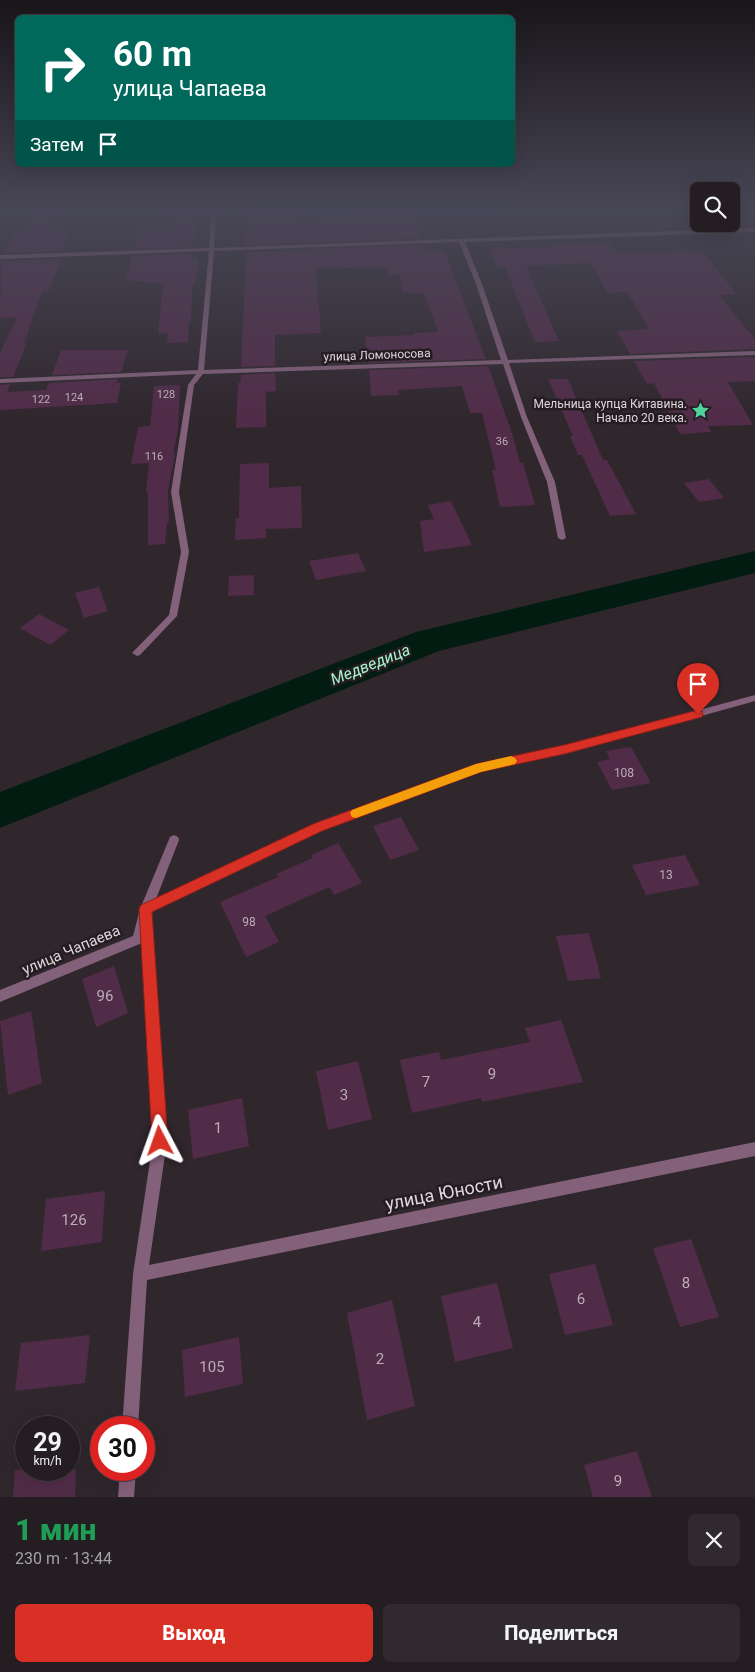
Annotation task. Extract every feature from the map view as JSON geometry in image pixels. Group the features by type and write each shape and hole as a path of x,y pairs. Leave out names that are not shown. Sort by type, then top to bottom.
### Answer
{"street":[{"path":"137,653 173,616 185,552 175,492 191,384 201,372 209,278"},
{"path":"477,278 524,417 551,482 562,538"},
{"name":"улица Ломоносова","path":"0,381 201,372 755,353"},
{"path":"146,909 317,828 480,768 564,750 755,698"},
{"path":"131,1416 140,1274 160,1141 146,909 174,840"},
{"name":"улица Чапаева","path":"0,996 138,939 146,909"},
{"name":"улица Юности","path":"140,1274 755,1149"},
{"path":"126,1497 127,1481"}],"building":[{"path":"1,278 54,278 49,291 42,291 24,343 27,343 13,377 0,377 0,353 17,317 0,318"},
{"path":"127,278 196,278 195,285 192,286 191,322 189,322 188,342 167,343 168,333 158,334 163,284 126,280"},
{"path":"245,278 317,278 321,333 275,335 275,366 241,367"},
{"path":"400,278 455,278 486,359 368,363 365,337 438,332 424,293 403,293"},
{"path":"509,278 531,278 559,341 535,342"},
{"path":"599,278 724,278 736,294 719,295 755,339 755,349 630,354 617,331 649,329 627,292 608,293"},
{"path":"61,350 128,350 121,372 52,375"},
{"path":"755,357 755,381 728,382 753,425 708,426 711,432 680,434 654,383 647,384 634,361"},
{"path":"488,366 512,433 520,463 523,463 535,505 500,507 492,470 496,470 482,413 470,413 462,386 398,390 399,395 371,395 369,370"},
{"path":"275,373 276,391 266,392 266,427 236,428 238,383 240,383 241,375"},
{"path":"118,379 117,383 121,383 117,403 0,410 0,385 10,384 7,392 46,390 49,383"},
{"path":"548,379 568,379 603,460 607,460 636,514 610,516 582,455 578,455 570,436 573,436"},
{"path":"180,385 178,430 168,490 169,523 167,524 165,544 148,545 148,492 146,492 149,463 131,464 138,427 150,426 154,386"},
{"path":"269,463 269,488 301,486 302,528 266,529 266,538 235,540 236,518 239,518 240,464"},
{"path":"709,479 724,498 699,502 684,483"},
{"path":"451,501 472,545 424,552 420,521 434,519 428,505"},
{"path":"358,553 366,571 316,580 309,561"},
{"path":"254,575 254,595 228,596 229,576"},
{"path":"99,587 108,611 84,618 75,593"},
{"path":"39,614 69,630 50,645 20,628"},
{"path":"631,747 651,783 612,790 597,762 610,759 606,751"},
{"path":"401,817 419,850 390,860 373,826"},
{"path":"338,843 362,883 334,895 329,887 265,916 279,942 246,957 220,902 278,877 276,874 313,858 311,855"},
{"path":"685,855 700,885 646,895 632,865"},
{"path":"589,933 601,978 568,981 556,936"},
{"path":"114,966 128,1013 96,1027 82,979"},
{"path":"31,1011 42,1083 8,1095 0,1021"},
{"path":"561,1020 583,1082 482,1102 481,1098 412,1113 400,1060 439,1052 441,1060 530,1042 525,1028"},
{"path":"358,1061 372,1119 328,1130 316,1071"},
{"path":"242,1098 249,1146 193,1159 188,1110"},
{"path":"105,1191 102,1242 41,1251 46,1199"},
{"path":"691,1239 719,1317 680,1327 653,1248"},
{"path":"595,1264 613,1325 565,1335 549,1274"},
{"path":"497,1283 513,1348 455,1362 441,1296"},
{"path":"392,1300 415,1406 367,1420 347,1313"},
{"path":"90,1335 85,1383 15,1391 21,1343"},
{"path":"239,1337 243,1384 185,1397 182,1350"},
{"path":"637,1451 652,1497 593,1497 584,1465"},
{"path":"15,1470 15,1481 76,1481 75,1497 13,1497"}],"waterway":[{"name":"Медведица","path":"0,810 429,641 755,562"}],"slow traffic":[{"path":"356,813 480,768 511,761"}],"place":[{"name":"Мельница купца Китавина. Начало 20 века.","path":"701,411"}],"route":[{"path":"160,1141 146,909 317,828 480,768 564,750 698,714"}]}
